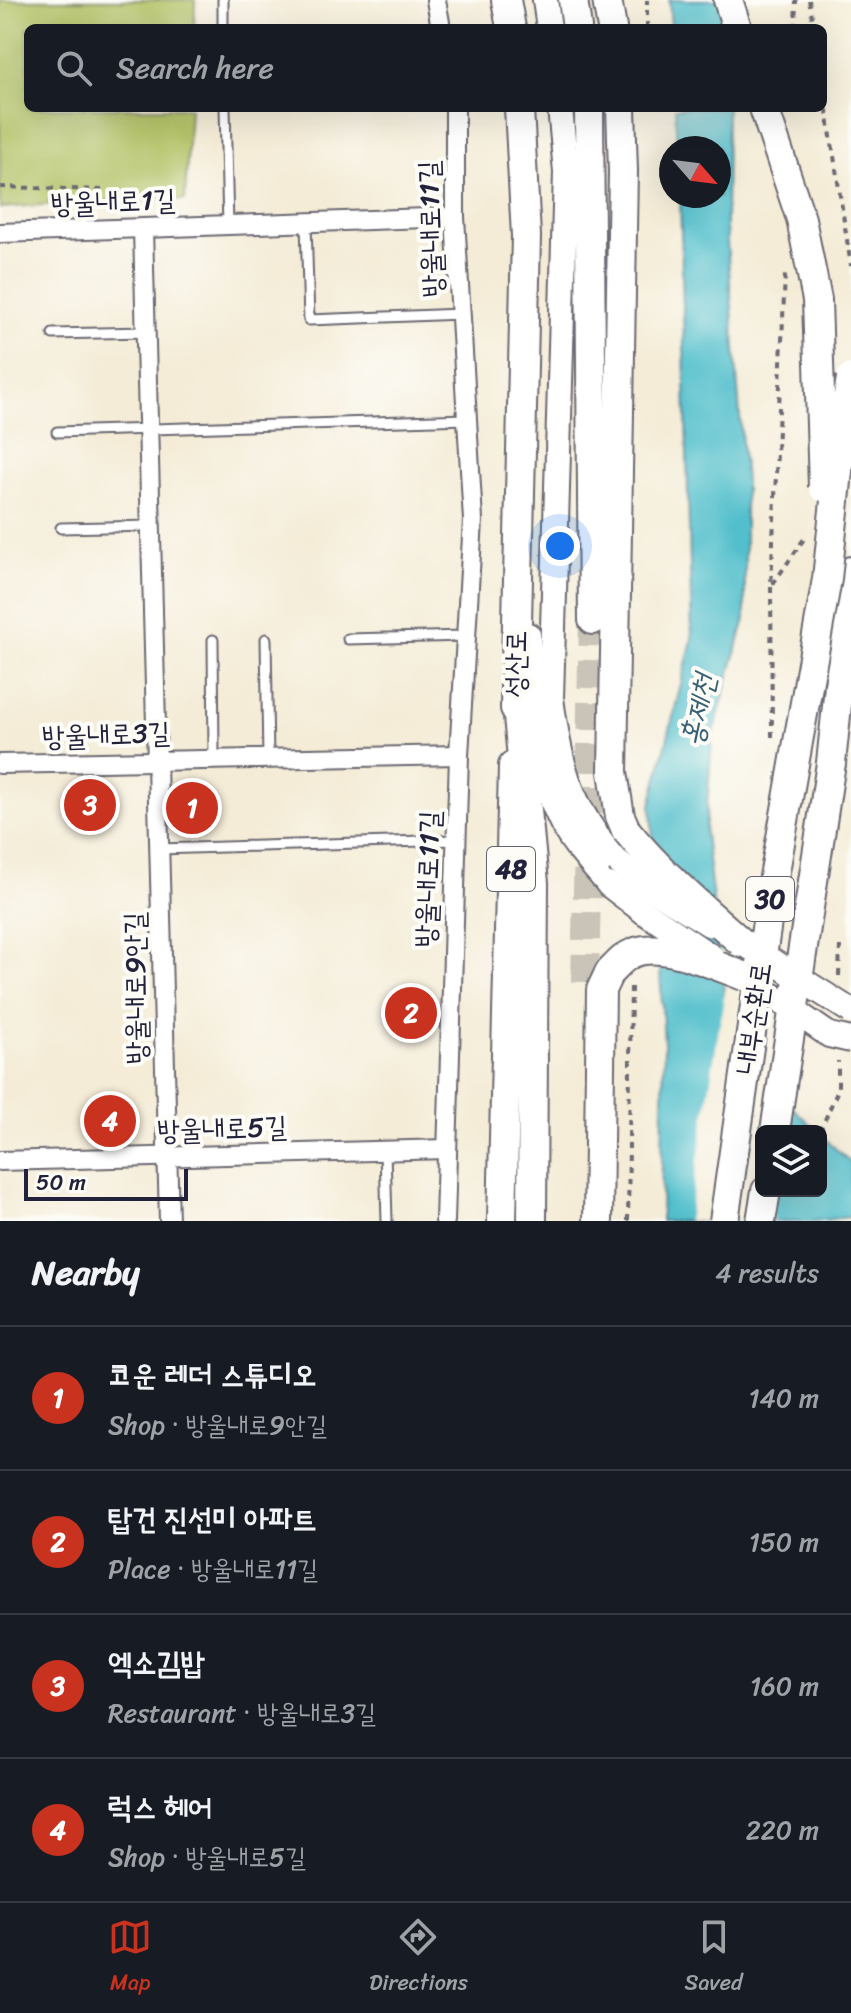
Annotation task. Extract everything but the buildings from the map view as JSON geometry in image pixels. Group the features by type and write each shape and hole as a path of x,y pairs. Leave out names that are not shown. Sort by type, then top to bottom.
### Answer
{"main road":[{"path":"506,0 510,24"},
{"path":"545,0 548,24"},
{"path":"573,0 576,24"},
{"path":"607,0 611,24"},
{"path":"728,0 736,24"},
{"name":"성산로","path":"502,1221 526,236 519,112"},
{"path":"560,112 566,172 551,698 560,754 579,811 597,839 617,861 649,887 851,1011"},
{"path":"589,112 593,620"},
{"path":"621,112 623,171 613,772 620,816 626,830 670,878 741,942"},
{"name":"30","path":"765,112 801,219 817,300 820,434 839,575 831,763"},
{"path":"839,575 842,432 851,378"},
{"path":"518,517 536,741 550,797 562,824 609,885 845,1049"},
{"name":"내부순환로","path":"724,1221 771,894 839,575"},
{"path":"515,685 534,883 532,1221"},
{"path":"831,763 851,685"},
{"name":"내부순환로","path":"776,1125 831,763"},
{"path":"597,977 636,951 652,950 695,958 744,976"},
{"path":"580,1221 597,977"},
{"path":"597,977 601,990 598,1221"},
{"path":"761,1221 765,1197"}],"street":[{"path":"436,0 440,24"},
{"name":"방울내로11길","path":"445,1221 459,755 473,520 455,217 455,112"},
{"name":"방울내로1길","path":"0,233 455,217"},
{"name":"방울내로9안길","path":"143,229 169,1221"},
{"name":"방울내로3길","path":"0,764 459,755"},
{"name":"방울내로5길","path":"0,1161 447,1149"}],"lane":[{"path":"223,0 223,24"},
{"path":"225,112 228,226"},
{"path":"306,223 309,320 461,314"},
{"path":"53,334 146,332"},
{"path":"57,432 467,419"},
{"path":"61,528 151,526"},
{"path":"348,639 466,636"},
{"path":"266,639 268,758"},
{"path":"213,640 214,759"},
{"path":"159,849 456,840"},
{"path":"385,1151 387,1221"}],"path":[{"path":"647,0 647,24"},
{"path":"795,24 796,0"},
{"path":"809,0 813,24"},
{"path":"827,111 851,266"},
{"path":"0,187 104,190"},
{"path":"772,739 771,586 785,267"},
{"path":"823,1125 838,1090 845,1049"}],"green space":[{"path":"0,0 195,0 194,24 24,24 24,112 190,112 185,200 101,201 0,208"}],"water":[{"path":"669,0 727,0 727,24 671,24"},
{"path":"675,112 727,112 727,136 676,136"},
{"name":"홍제천","path":"680,208 726,208 745,483 745,619 712,738 705,834 731,1048 811,1125 755,1125 755,1197 827,1197 827,1141 851,1163 851,1217 813,1221 661,1221 664,1043 651,805 692,640"}],"pier":[{"path":"727,979 735,1046 793,1102 790,1125 755,1125 755,1197 764,1197 774,1221 688,1221"}],"tunnel":[{"path":"585,982 593,620"}],"place":[{"name":"엑소김밥","path":"90,805"},
{"name":"코운 레더 스튜디오","path":"192,808"},
{"name":"탑건 진선미 아파트","path":"411,1013"},
{"name":"럭스 헤어","path":"110,1121"}]}
